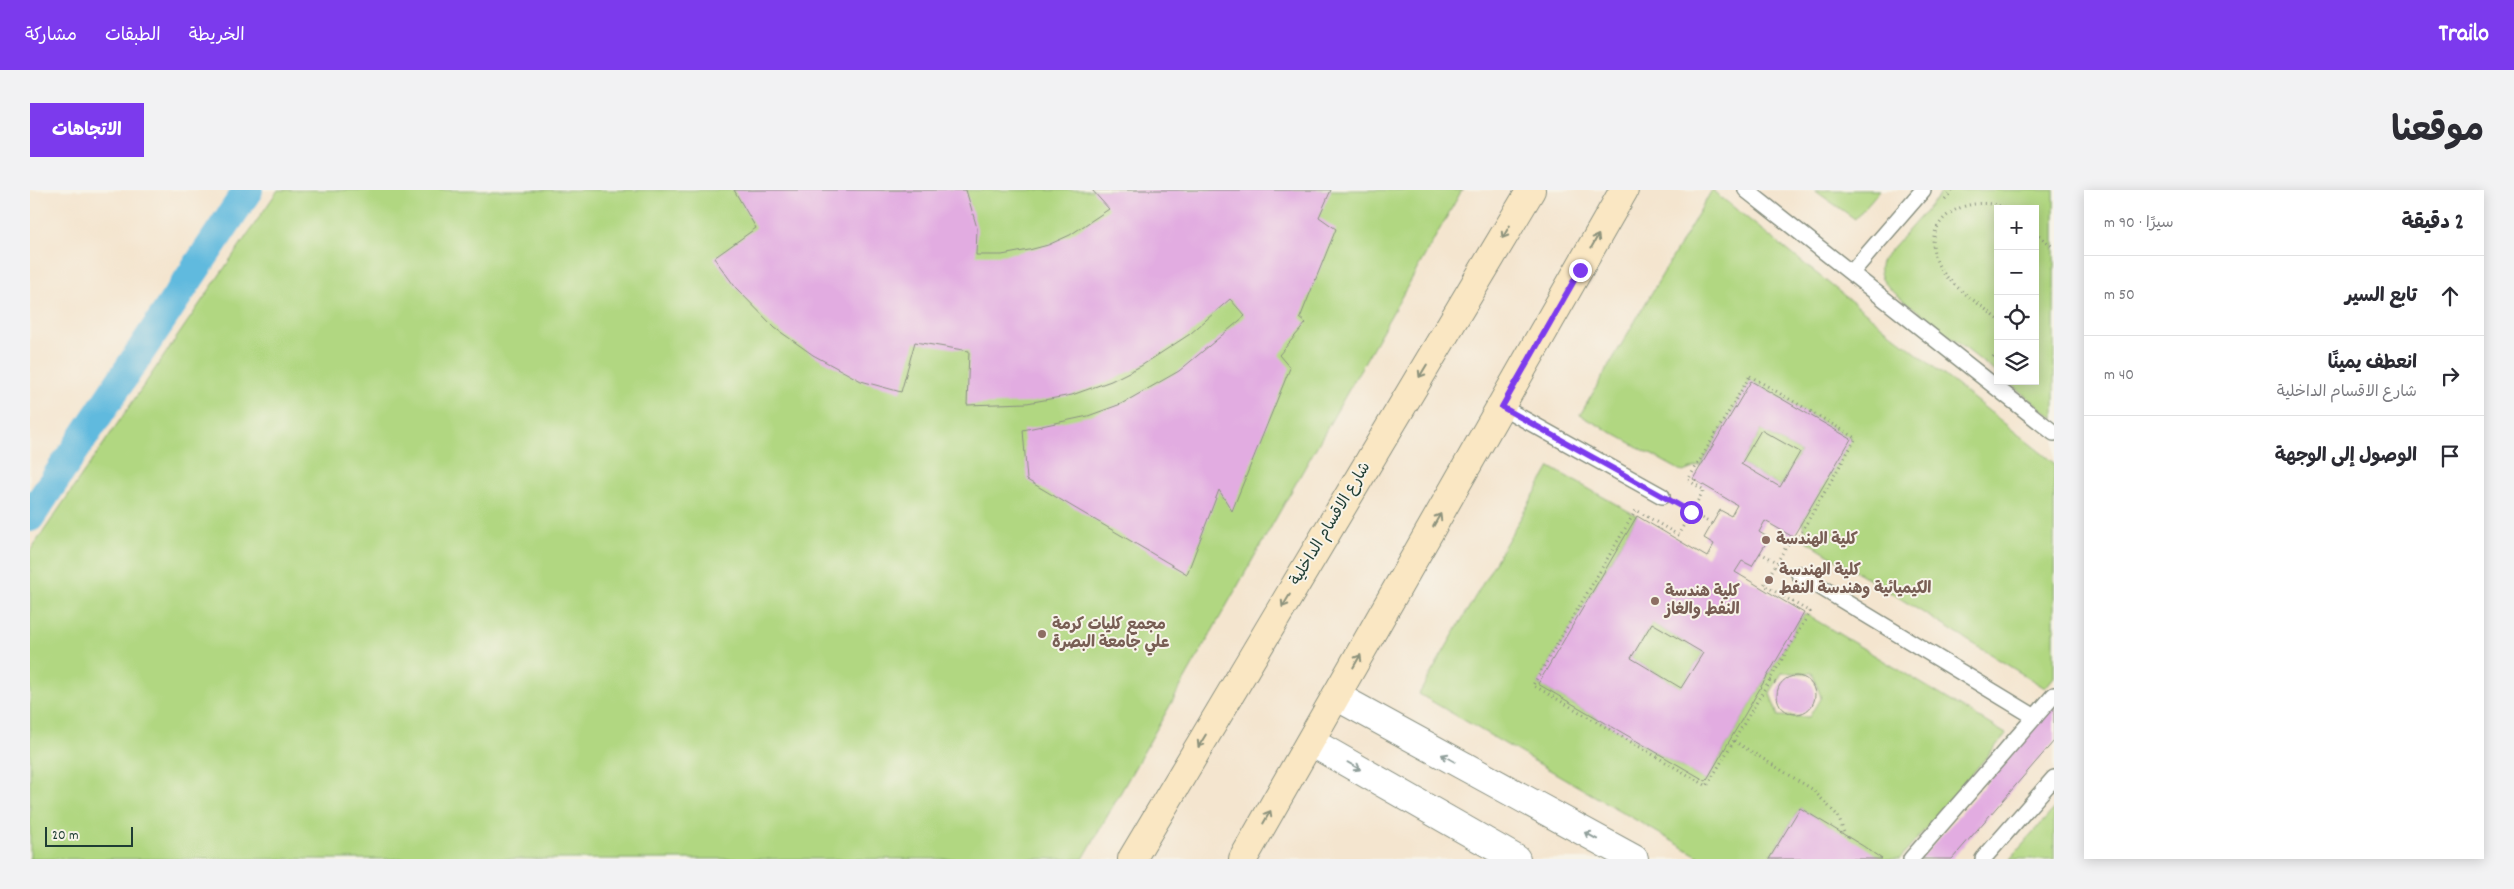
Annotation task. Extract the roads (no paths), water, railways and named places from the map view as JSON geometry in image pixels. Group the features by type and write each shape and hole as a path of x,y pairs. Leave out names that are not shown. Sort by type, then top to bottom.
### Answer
{"street":[{"name":"شارع الاقسام الداخلية","path":"1132,859 1531,190"},
{"path":"1243,859 1624,190"},
{"path":"1336,696 1634,859"},
{"path":"1311,742 1516,859"}],"lane":[{"path":"1746,190 2054,432"},
{"path":"1852,272 1923,190"},
{"path":"1502,407 1662,496"},
{"path":"1799,574 2034,717"},
{"path":"1911,859 2054,694"},
{"path":"1983,859 2054,778"}],"waterway":[{"path":"30,517 248,190"}],"place":[{"name":"كلية الهندسة","path":"1766,540"},
{"name":"كلية الهندسة الكيميائية وهندسة النفط","path":"1769,580"},
{"name":"كلية هندسة النفط والغاز","path":"1655,601"},
{"name":"مجمع كليات كرمة علي جامعة البصرة","path":"1042,634"}]}
